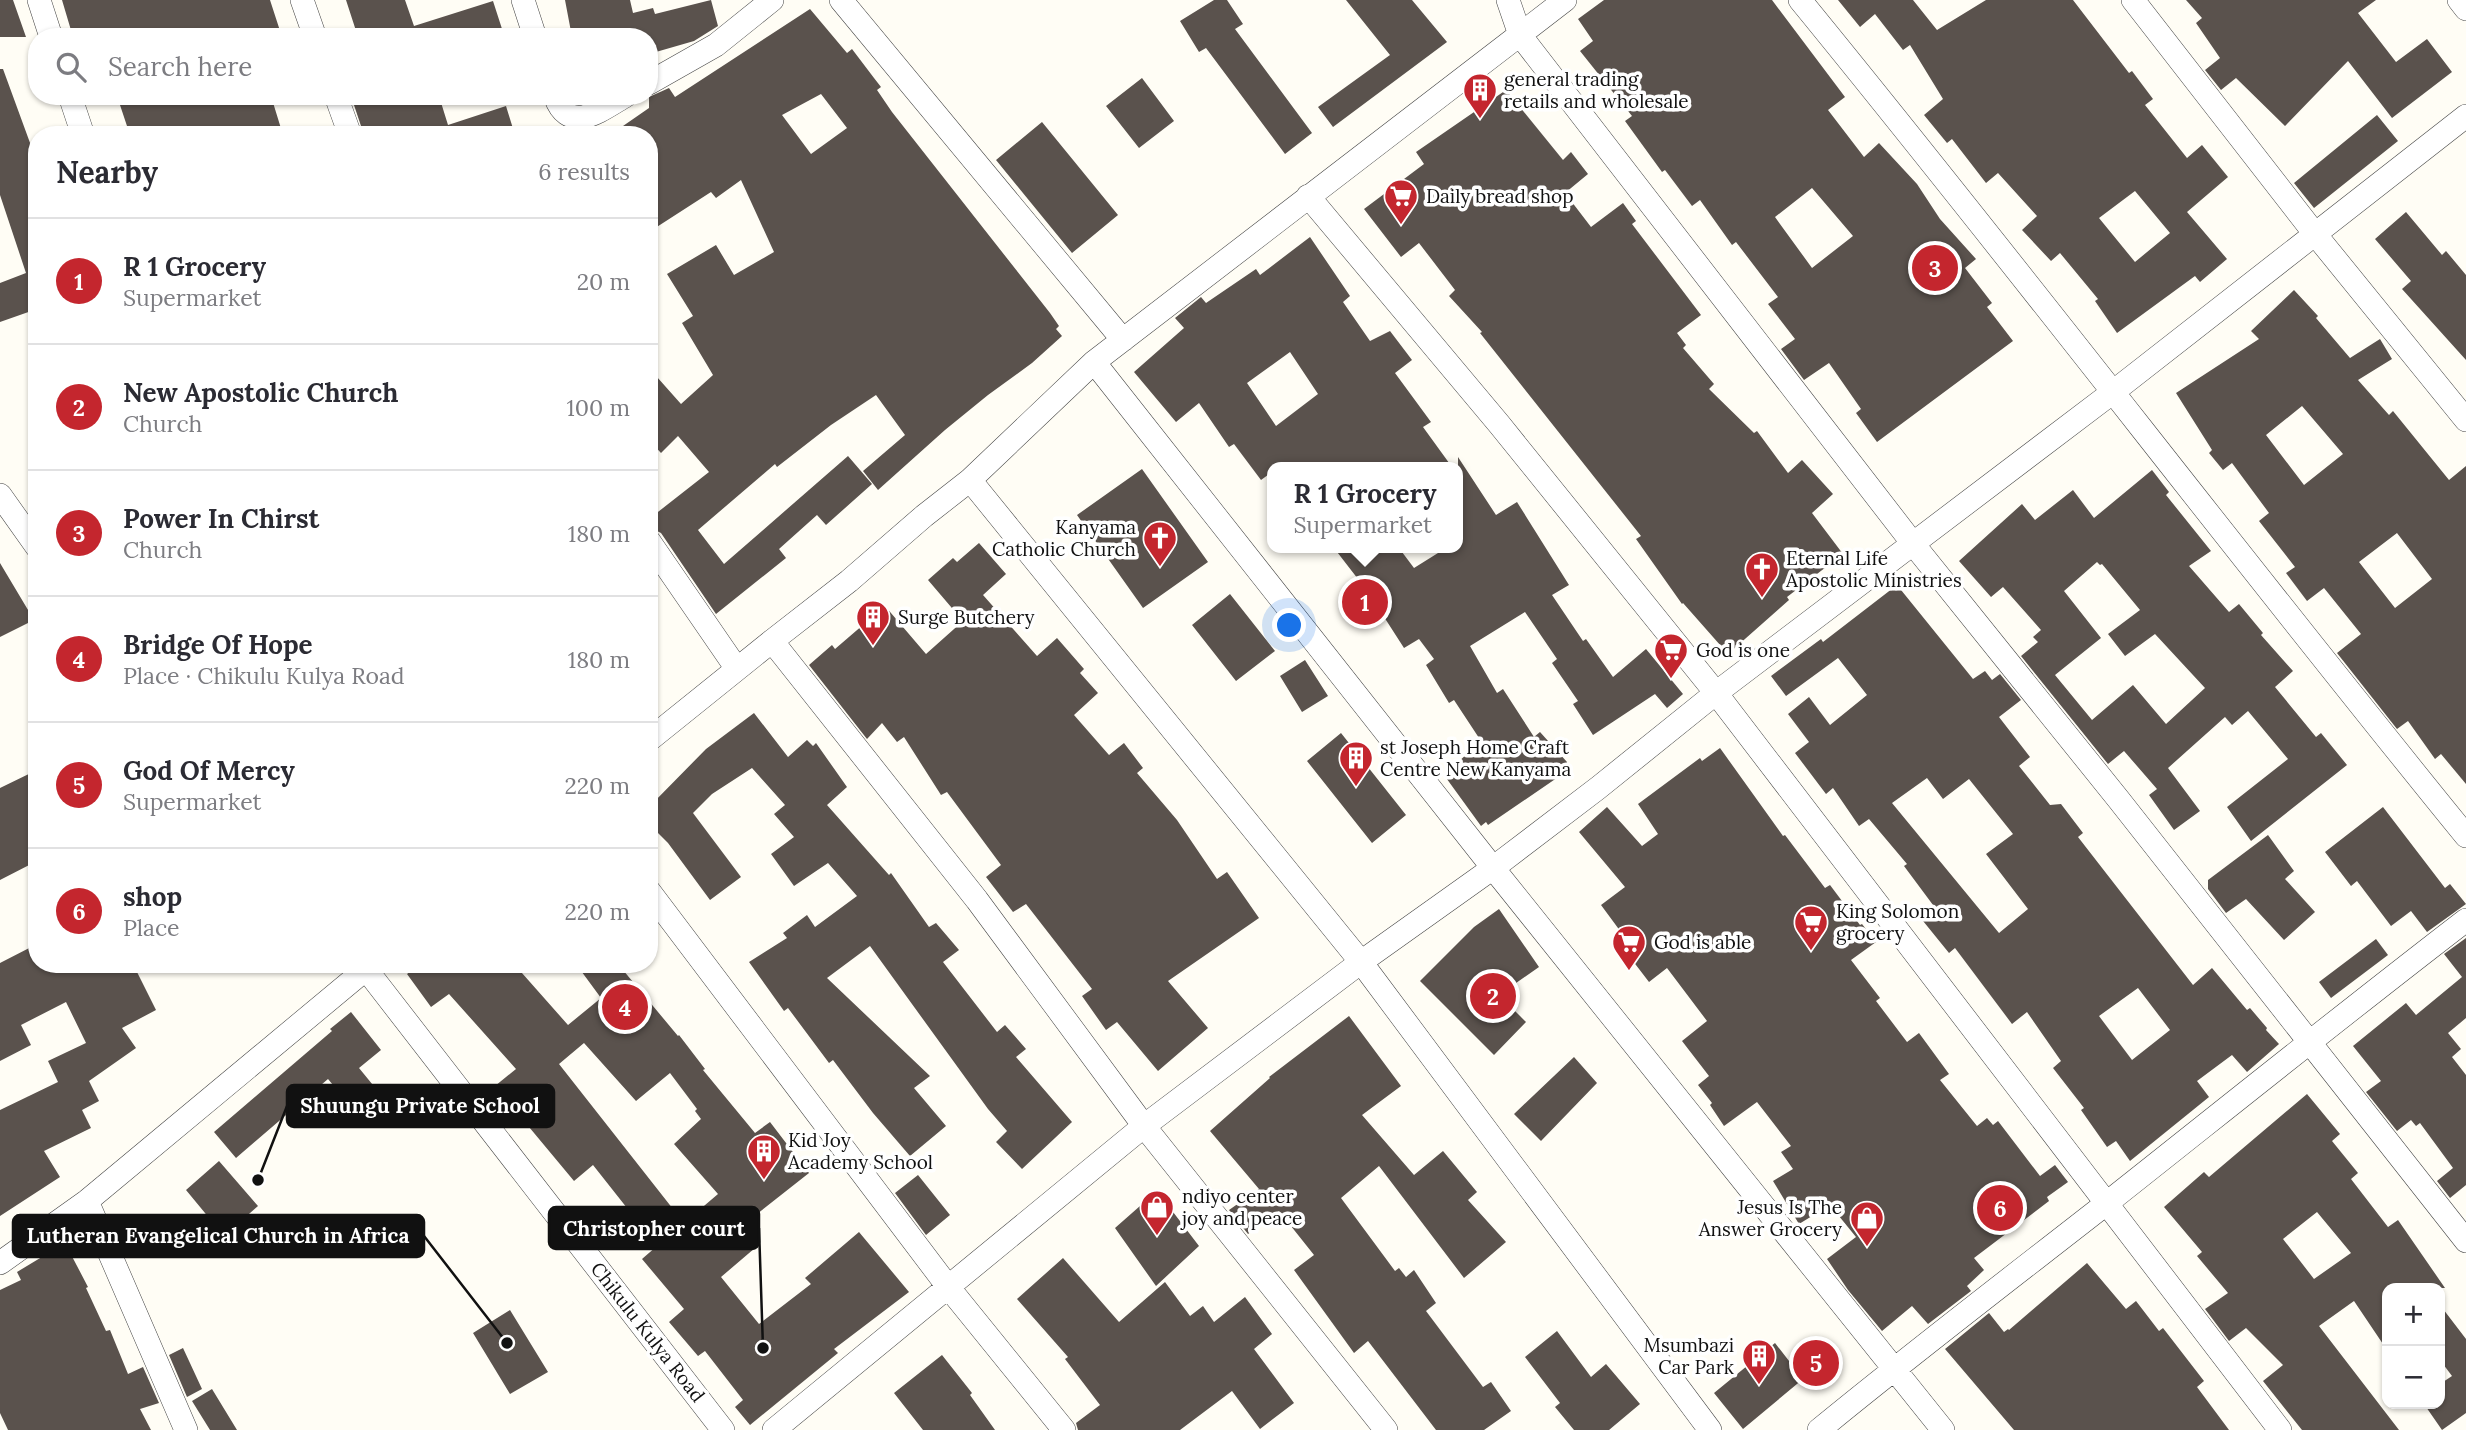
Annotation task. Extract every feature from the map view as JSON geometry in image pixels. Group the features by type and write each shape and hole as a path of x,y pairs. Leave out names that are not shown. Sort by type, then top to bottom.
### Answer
{"street":[{"path":"38,0 48,28"},
{"path":"302,0 312,28"},
{"path":"523,0 532,28"},
{"path":"658,78 716,45 772,0"},
{"path":"841,0 1123,340"},
{"path":"1508,0 1520,35 1914,545 2466,1241"},
{"path":"658,733 849,581 970,480 1094,362 1565,0"},
{"path":"1800,0 2113,392 2312,647 2466,836"},
{"path":"2133,0 2315,234 2466,420"},
{"path":"2459,0 2466,9"},
{"path":"73,105 80,126"},
{"path":"339,105 347,126"},
{"path":"560,105 565,113 575,118 588,117 609,105"},
{"path":"774,1430 1143,1126 1361,962 1493,869 1716,693 2113,392 2466,116"},
{"path":"1308,196 1499,424 1716,693 2280,1430"},
{"path":"1094,362 1493,869 1943,1430"},
{"path":"970,480 1361,962 1710,1430"},
{"path":"0,495 28,534"},
{"path":"658,554 737,668"},
{"path":"772,641 977,900 1143,1126 1386,1430"},
{"path":"658,903 949,1288 1064,1430"},
{"path":"1819,1430 1895,1367 2466,920"},
{"path":"0,1263 87,1201 359,973"},
{"name":"Chikulu Kulya Road","path":"372,973 723,1430"},
{"path":"87,1201 186,1430"}],"building":[{"path":"0,0 13,0 26,37 0,37"},
{"path":"62,0 270,0 279,28 70,28"},
{"path":"346,0 405,0 414,26 493,1 502,28 355,28"},
{"path":"565,0 630,0 633,13 653,8 655,14 711,0 718,26 694,41 658,51 658,28 570,28"},
{"path":"1214,0 1227,0 1243,24 1235,29 1312,133 1285,154 1206,48 1199,52 1180,21"},
{"path":"1346,0 1412,0 1447,42 1333,127 1318,107 1390,55"},
{"path":"1604,0 1772,0 1845,97 1828,110 1864,157 1879,143 1917,184 1940,219 1976,259 1965,268 1992,303 1987,307 2013,341 1877,442 1856,413 1861,409 1829,363 1804,380 1781,349 1795,339 1768,304 1778,297 1736,242 1732,245 1700,200 1692,206 1665,170 1662,172 1625,121 1632,116 1580,51 1593,41 1578,19","holes":["1812,188 1853,236 1812,268 1775,217"]},
{"path":"1838,0 1913,0 1937,30 1986,0 2073,0 2129,73 2132,71 2153,99 2145,105 2187,158 2202,145 2228,177 2187,212 2227,259 2200,282 2195,276 2117,333 2095,301 2098,299 2060,253 2051,261 2022,230 2037,216 1998,173 1986,183 1952,139 1947,143 1924,115 1943,99 1910,45 1903,50 1875,14 1860,27","holes":["2135,191 2170,233 2135,262 2099,218"]},
{"path":"2186,0 2376,0 2358,13 2396,62 2427,39 2452,72 2392,118 2348,61 2285,126 2236,78 2221,90 2205,70 2220,58 2196,23 2202,18"},
{"path":"810,9 847,53 852,49 881,87 877,90 892,112 1050,313 1062,336 1032,363 945,430 878,490 863,471 905,435 876,395 831,425 777,467 775,464 698,530 724,564 848,456 872,484 826,525 817,515 779,549 786,558 716,614 658,532 658,512 709,472 678,436 661,453 658,450 658,378 681,404 713,375 682,323 693,316 667,274 716,245 734,275 774,252 741,180 716,198 711,192 658,226 658,126 623,126 649,108 649,105 658,105 658,93 669,88 675,97","holes":["821,94 847,128 811,154 782,115"]},
{"path":"0,69 3,69 28,137 28,312 0,322 0,283 26,273 0,195"},
{"path":"1142,78 1174,121 1139,148 1106,106"},
{"path":"1506,90 1563,160 1571,152 1588,174 1565,193 1591,227 1623,203 1636,221 1632,224 1701,315 1677,333 1686,345 1683,348 1714,384 1709,389 1754,433 1757,431 1788,473 1802,460 1833,494 1812,513 1843,554 1787,597 1789,600 1728,654 1682,604 1636,539 1641,536 1480,333 1482,332 1449,296 1455,290 1419,243 1401,257 1364,209 1424,164 1416,152"},
{"path":"120,105 274,105 280,126 127,126"},
{"path":"354,105 442,105 448,125 506,106 512,126 361,126"},
{"path":"2377,115 2398,141 2314,208 2294,183"},
{"path":"1042,122 1118,215 1072,253 996,160"},
{"path":"2406,212 2442,255 2446,251 2466,275 2466,360 2402,289 2411,281 2375,239"},
{"path":"1310,237 1350,296 1343,302 1370,341 1390,331 1412,360 1395,373 1431,422 1423,427 1448,462 1267,462 1267,476 1261,480 1234,444 1229,447 1199,403 1176,422 1134,372 1184,328 1175,318 1201,297 1206,303 1256,269 1260,275","holes":["1290,352 1318,394 1276,426 1247,383"]},
{"path":"2294,290 2350,358 2380,339 2392,359 2358,380 2389,415 2393,411 2449,480 2466,466 2466,784 2441,754 2435,759 2408,721 2397,729 2337,653 2361,634 2324,588 2307,601 2286,573 2295,567 2259,521 2269,513 2232,463 2223,470 2209,453 2212,450 2176,393 2259,339 2251,331","holes":["2302,406 2343,454 2304,485 2266,435","2397,533 2432,579 2395,608 2359,562"]},
{"path":"1463,465 1496,515 1517,502 1569,585 1552,595 1583,641 1586,639 1613,677 1646,649 1683,694 1667,708 1655,694 1593,735 1573,704 1578,701 1552,663 1557,659 1525,612 1470,646 1497,693 1503,689 1534,737 1540,732 1567,762 1567,771 1488,825 1486,822 1481,826 1444,775 1481,741 1454,700 1449,703 1426,665 1434,659 1419,639 1404,648 1368,592 1338,553 1403,553 1414,568 1438,553 1463,553"},
{"name":"Kanyama Catholic Church","path":"1142,469 1208,562 1143,608 1077,515"},
{"path":"2152,470 2169,492 2166,495 2211,551 2189,566 2229,612 2239,604 2263,633 2261,635 2293,671 2275,687 2316,737 2321,733 2347,765 2251,841 2227,807 2288,759 2248,711 2232,725 2225,717 2168,768 2200,811 2174,830 2149,795 2157,789 2124,751 2108,764 2021,656 2038,642 2033,637 2041,630 2003,587 1991,597 1959,561 2022,504 2035,520 2073,490 2094,518","holes":["2097,562 2102,564 2140,610 2108,634 2125,656 2155,634 2205,688 2166,724 2133,685 2092,720 2055,675 2101,638 2064,591"]},
{"path":"979,543 1006,574 983,595 1037,656 1057,638 1084,669 1080,673 1098,693 1074,715 1109,755 1124,743 1143,768 1137,773 1177,820 1217,879 1227,872 1259,918 1168,981 1208,1028 1158,1071 1117,1022 1106,1030 1082,996 1092,989 1026,904 1013,912 986,877 1001,865 947,792 941,795 904,737 897,742 882,723 867,739 809,665 832,645 835,649 885,606 926,654 963,621 928,580 953,558 957,562"},
{"path":"0,563 28,610 28,623 0,637"},
{"path":"1897,585 1973,679 1985,671 1992,680 2000,674 2021,700 1999,717 2030,757 2019,766 2050,805 2061,804 2083,833 2078,837 2193,985 2212,968 2279,1044 2247,1072 2232,1055 2197,1081 2209,1097 2130,1161 2116,1141 2107,1147 2081,1110 2084,1108 2053,1068 2061,1061 2027,1012 2012,1024 1955,948 1949,953 1919,916 1933,905 1904,866 1907,864 1869,819 1859,826 1833,788 1826,794 1795,753 1809,742 1788,714 1809,697 1830,725 1867,695 1838,658 1786,696 1771,676 1821,639 1823,642","holes":["1927,778 1943,799 1969,779 2013,834 1986,854 2028,909 1999,933 1892,803","2138,988 2170,1030 2132,1060 2099,1016"]},
{"path":"1230,594 1275,651 1236,681 1192,625"},
{"path":"1305,660 1328,696 1302,712 1280,676"},
{"path":"754,713 788,757 807,740 813,746 816,743 847,787 827,805 889,875 891,873 929,927 936,923 959,950 943,962 997,1032 1005,1025 1026,1049 1016,1057 1072,1122 1022,1169 996,1142 1007,1131 988,1109 870,946 827,978 930,1076 914,1088 946,1126 910,1156 833,1060 829,1063 788,1008 784,1011 749,962 787,938 783,933 807,915 815,927 857,896 828,863 794,886 771,854 794,837 774,814 785,805 752,768 712,794 693,813 741,877 710,900 658,833 658,798 706,749"},
{"name":"st Joseph Home Craft Centre New Kanyama","path":"1341,733 1406,815 1372,843 1307,761"},
{"path":"1720,748 1783,836 1785,835 1825,888 1830,885 1876,942 1851,960 1880,998 1876,1001 1907,1042 1919,1033 1949,1074 1940,1080 1977,1126 1987,1118 1993,1125 1998,1121 2040,1176 2055,1165 2068,1182 2047,1197 2049,1201 1974,1258 1984,1270 1967,1286 1971,1291 1928,1324 1912,1306 1882,1331 1848,1290 1827,1259 1856,1237 1830,1205 1799,1224 1773,1181 1793,1169 1781,1152 1791,1146 1757,1102 1724,1126 1710,1105 1712,1103 1698,1085 1709,1076 1682,1041 1707,1021 1667,968 1649,982 1626,952 1632,947 1601,905 1625,887 1579,832 1607,807 1642,846 1658,834 1638,804 1700,758 1702,761"},
{"path":"28,774 28,866 0,880 0,788"},
{"path":"2383,807 2445,888 2450,884 2466,904 2427,932 2411,911 2391,926 2357,881 2351,886 2325,852"},
{"path":"2268,835 2294,871 2285,879 2315,912 2284,940 2246,899 2226,913 2208,889 2208,880"},
{"path":"1499,909 1539,967 1499,995 1526,1022 1494,1055 1420,981 1474,927"},
{"path":"2466,938 2466,1018 2448,1033 2461,1049 2452,1057 2466,1075 2466,1185 2450,1198 2437,1181 2453,1168 2420,1123 2416,1126 2411,1120 2397,1131 2366,1092 2381,1081 2353,1046 2406,1003 2416,1015 2462,977 2444,954"},
{"path":"2376,939 2388,955 2331,998 2319,982"},
{"path":"28,949 28,973 138,973 156,1010 122,1028 136,1048 89,1081 99,1101 82,1110 91,1128 44,1151 60,1177 0,1216 0,1110 58,1082 48,1061 86,1043 66,1002 21,1025 31,1045 0,1061 0,963"},
{"path":"408,973 522,973 568,1025 601,998 583,973 626,973 679,1035 705,1069 703,1070 755,1133 770,1122 809,1173 738,1229 755,1248 721,1277 759,1324 811,1284 805,1278 859,1232 909,1292 834,1349 838,1353 750,1425 735,1407 743,1400 705,1351 698,1356 669,1322 684,1309 642,1259 657,1246 593,1165 574,1181 495,1086 516,1069 449,994 431,1007","holes":["584,1043 636,1101 670,1073 697,1109 695,1111 701,1119 674,1144 718,1194 684,1223 559,1064"]},
{"path":"351,1012 381,1050 359,1068 377,1090 353,1109 328,1079 236,1158 214,1132"},
{"path":"1349,1016 1401,1086 1362,1115 1414,1175 1443,1151 1477,1192 1468,1200 1506,1242 1464,1278 1379,1166 1341,1198 1395,1271 1399,1268 1406,1277 1414,1270 1436,1303 1426,1311 1483,1387 1491,1382 1511,1411 1484,1430 1436,1430 1368,1341 1354,1353 1294,1270 1314,1255 1279,1211 1248,1234 1229,1210 1259,1189 1210,1131 1269,1077"},
{"path":"1574,1057 1597,1083 1541,1141 1514,1114"},
{"path":"2307,1094 2340,1134 2332,1141 2358,1173 2351,1179 2388,1227 2398,1220 2442,1283 2382,1283 2382,1343 2354,1301 2319,1326 2399,1430 2302,1430 2263,1381 2283,1365 2246,1328 2229,1341 2205,1309 2228,1293 2197,1256 2202,1252 2164,1207 2204,1172 2209,1177","holes":["2317,1212 2351,1253 2314,1279 2283,1239"]},
{"path":"219,1161 258,1206 224,1236 186,1190"},
{"path":"918,1175 950,1215 926,1235 895,1193"},
{"name":"ndiyo center joy and peace","path":"1157,1191 1199,1246 1156,1286 1115,1228"},
{"path":"65,1243 88,1287 86,1288 106,1331 110,1330 128,1374 143,1367 159,1403 140,1409 151,1430 8,1430 0,1413 0,1290 21,1280 17,1272"},
{"path":"1063,1258 1119,1322 1165,1282 1190,1316 1203,1306 1214,1322 1245,1297 1272,1334 1254,1349 1294,1403 1260,1429 1232,1391 1180,1430 1078,1430 1076,1423 1100,1405 1065,1359 1068,1357 1017,1299"},
{"path":"2087,1263 2126,1309 2136,1301 2159,1331 2163,1328 2204,1381 2197,1387 2229,1430 2014,1430 1945,1349 1989,1313 2004,1332 2009,1330"},
{"path":"510,1310 548,1372 510,1394 473,1333"},
{"path":"2445,1312 2466,1339 2466,1413 2442,1430 2427,1409 2445,1409 2445,1381 2452,1376 2445,1367"},
{"path":"1557,1331 1591,1377 1606,1364 1640,1404 1609,1430 1574,1430 1555,1407 1560,1403 1525,1357"},
{"name":"Msumbazi Car Park","path":"1775,1343 1803,1379 1743,1429 1714,1393"},
{"path":"183,1348 202,1389 187,1397 169,1355"},
{"path":"942,1355 972,1393 970,1395 995,1430 923,1430 894,1393"},
{"path":"212,1389 237,1430 210,1430 192,1401"}],"place":[{"name":"general trading retails and wholesale","path":"1480,120"},
{"name":"Daily bread shop","path":"1401,226"},
{"name":"Power In Chirst","path":"1935,268"},
{"name":"Kanyama Catholic Church","path":"1160,568"},
{"name":"Eternal Life Apostolic Ministries","path":"1762,599"},
{"name":"R 1 Grocery","path":"1365,602"},
{"name":"Surge Butchery","path":"873,647"},
{"name":"God is one","path":"1671,680"},
{"name":"st Joseph Home Craft Centre New Kanyama","path":"1356,788"},
{"name":"King Solomon grocery","path":"1811,952"},
{"name":"God is able","path":"1629,972"},
{"name":"New Apostolic Church","path":"1493,996"},
{"name":"Bridge Of Hope","path":"625,1007"},
{"name":"Shuungu Private School","path":"258,1180"},
{"name":"Kid Joy Academy School","path":"764,1181"},
{"name":"shop","path":"2000,1208"},
{"name":"ndiyo center joy and peace","path":"1157,1237"},
{"name":"Jesus Is The Answer Grocery","path":"1867,1248"},
{"name":"Lutheran Evangelical Church in Africa","path":"507,1343"},
{"name":"Christopher court","path":"763,1348"},
{"name":"God Of Mercy","path":"1816,1363"},
{"name":"Msumbazi Car Park","path":"1759,1386"}]}
